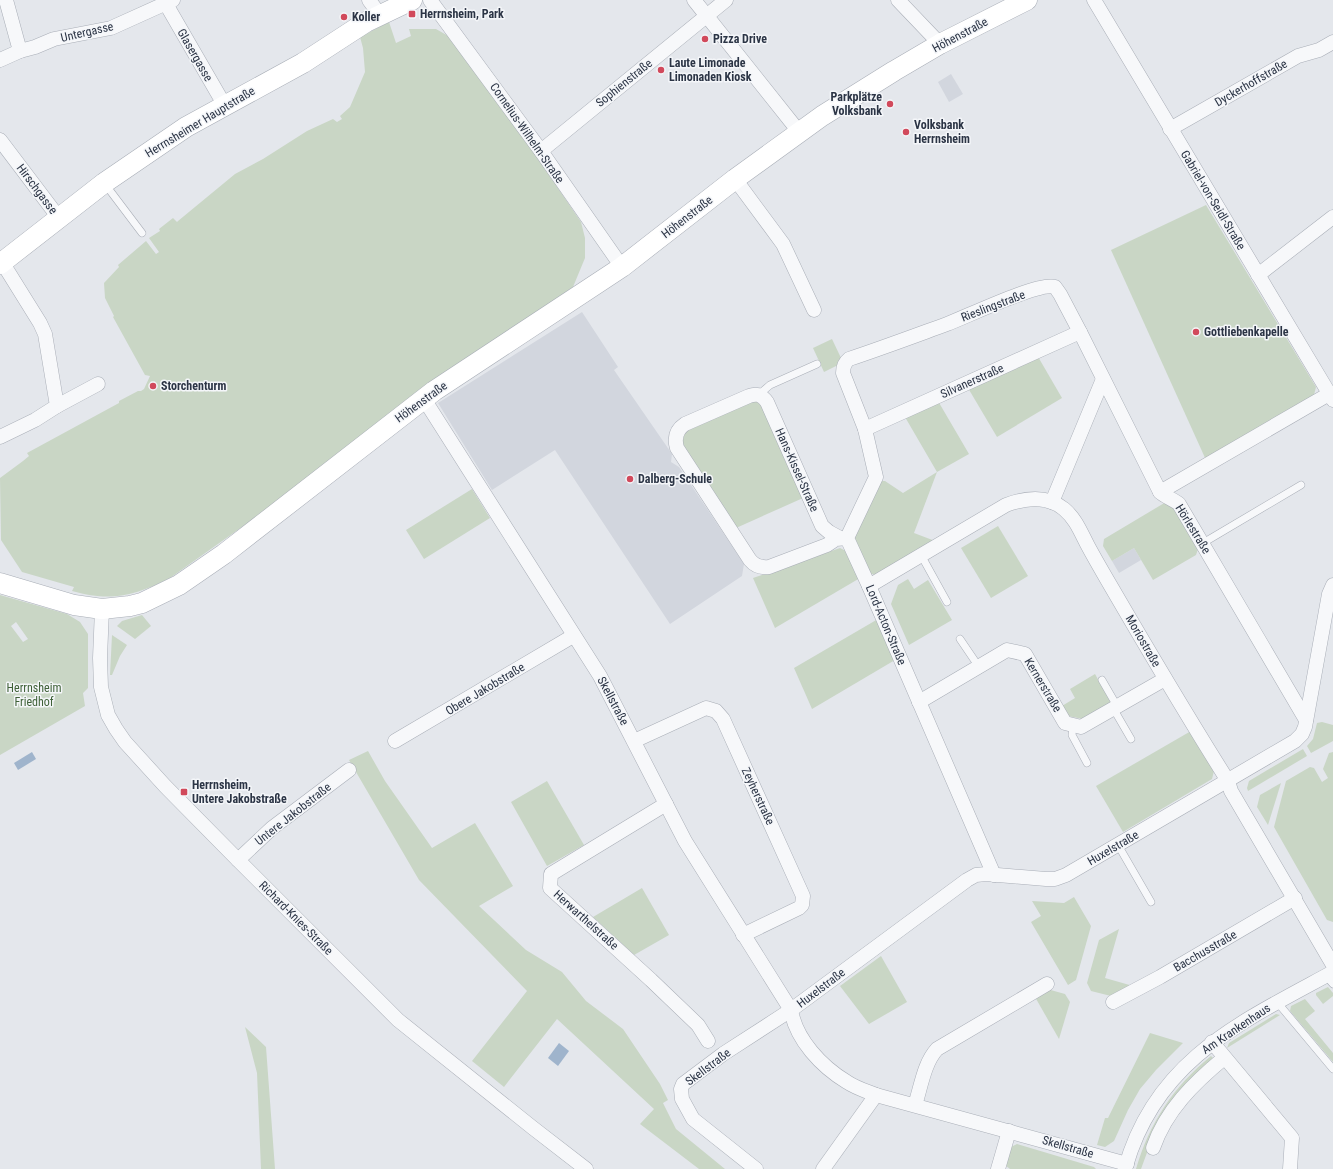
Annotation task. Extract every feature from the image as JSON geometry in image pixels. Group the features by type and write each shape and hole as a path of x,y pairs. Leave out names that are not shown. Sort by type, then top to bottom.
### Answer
{"main road":[{"name":"Herrnsheimer Hauptstraße","path":"1,263 104,183 186,127 303,63 366,22 375,8 412,0"},
{"name":"Höhenstraße","path":"0,583 78,606 102,609 142,603 180,585 224,554 424,399 622,267 735,180 822,116 940,44 1027,0"}],"street":[{"path":"6,0 20,51"},
{"name":"Cornelius-Wilhelm-Straße","path":"430,0 541,151 622,267"},
{"path":"694,0 800,133"},
{"name":"Sophienstraße","path":"541,151 726,0"},
{"path":"898,0 940,44"},
{"name":"Gabriel-von-Seidl-Straße","path":"1094,0 1331,397"},
{"name":"Untergasse","path":"0,60 54,39 111,28 169,2"},
{"name":"Glasergasse","path":"169,2 225,106"},
{"name":"Dyckerhoffstraße","path":"1170,129 1298,56 1319,50 1333,42"},
{"name":"Hirschgasse","path":"0,140 59,218"},
{"path":"735,180 783,244 814,310"},
{"path":"1258,275 1333,217"},
{"path":"1,263 40,323 45,334 57,406"},
{"name":"Rieslingstraße","path":"865,429 843,373 844,366 849,359 947,324 1017,296 1052,286 1058,290 1160,492"},
{"name":"Silvanerstraße","path":"865,429 1080,332"},
{"path":"1052,502 1103,379"},
{"path":"0,437 34,420 98,384"},
{"path":"761,396 753,394 685,424 678,430 675,439 677,448 750,560 757,566 764,568 769,567 843,538 876,477 865,429"},
{"name":"Hans-Kissel-Straße","path":"761,396 767,402 822,526 826,530 843,538"},
{"path":"1160,492 1331,397"},
{"name":"Skellstraße","path":"424,399 473,474 573,636 600,676 685,841 791,1010 794,1025 801,1037 826,1067 847,1082 876,1095 1009,1131 1126,1166"},
{"name":"Hörlestraße","path":"1160,492 1179,504 1306,720"},
{"name":"Moriostraße","path":"869,586 1006,505 1031,499 1052,502 1065,510 1077,524 1097,562 1165,679 1228,781 1231,791 1295,898 1331,974"},
{"name":"Lord-Acton-Straße","path":"843,538 869,586 994,874"},
{"name":"Huxelstraße","path":"791,1010 967,880 976,876 994,874 1046,879 1066,875 1295,742 1302,734 1305,727 1329,594 1333,585"},
{"name":"Richard-Knies-Straße","path":"102,609 100,674 102,694 108,715 125,742 165,786 398,1020 586,1169"},
{"name":"Obere Jakobstraße","path":"395,741 573,636"},
{"name":"Kernerstraße","path":"919,702 1007,650 1025,654 1065,723 1073,725"},
{"path":"1073,725 1081,727 1165,679"},
{"name":"Zeyherstraße","path":"634,741 706,708 716,711 723,719 803,896 802,904 799,908 743,935"},
{"name":"Untere Jakobstraße","path":"238,860 272,828 349,770"},
{"name":"Herwarthelstraße","path":"666,804 551,874 550,888 698,1025 708,1041"},
{"name":"Bacchusstraße","path":"1113,1002 1160,977 1295,898"},
{"name":"Am Krankenhaus","path":"1126,1166 1138,1131 1146,1116 1181,1070 1212,1042 1239,1024 1331,974"},
{"path":"915,1105 931,1055 937,1049 1047,984"},
{"name":"Skellstraße","path":"756,1169 693,1119 682,1099 681,1089 684,1084 723,1054 791,1010"},
{"path":"1212,1042 1292,1138 1290,1169"},
{"path":"1153,1148 1163,1126 1182,1098 1204,1074 1224,1058"},
{"path":"823,1169 876,1095"},
{"path":"998,1169 1009,1131"}],"lane":[{"path":"104,183 142,233"},
{"path":"761,396 770,385 817,364"},
{"path":"1203,543 1301,485"},
{"path":"921,555 947,602"},
{"path":"960,639 979,666"},
{"path":"1102,680 1131,739"},
{"path":"1073,725 1072,735 1087,763"},
{"path":"1118,845 1151,902"},
{"path":"1277,1002 1333,1069"}],"shaded area":[{"path":"951,74 963,94 949,102 938,82"},
{"name":"Dalberg-Schule","path":"582,312 618,367 614,370 672,454 671,462 679,467 744,564 742,576 670,624 555,450 492,490 438,403"},
{"path":"1134,548 1141,560 1119,573 1112,561"}],"green space":[{"path":"389,22 396,43 411,36 409,29 436,29 450,37 534,153 581,222 585,238 585,258 573,287 287,495 170,578 134,593 99,596 72,591 74,587 22,572 1,540 0,478 29,456 27,453 119,403 119,401 144,389 150,376 145,375 113,317 114,316 105,298 104,283 119,267 118,265 146,241 156,254 159,252 149,238 160,231 159,229 173,218 177,222 235,174 263,159 307,131 333,119 337,122 342,119 340,116 350,107 365,72 363,48 360,37"},
{"path":"1206,205 1316,387 1313,399 1206,460 1111,250"},
{"path":"832,339 841,358 838,365 824,372 813,348"},
{"path":"1037,355 1062,398 997,437 968,388"},
{"path":"938,401 969,454 937,472 905,417"},
{"path":"751,402 757,402 762,405 803,498 736,528 683,446 683,439 687,431"},
{"path":"937,472 914,533 935,541 875,575 869,573 855,539 855,535 881,481 885,481 903,493"},
{"path":"472,489 490,518 424,559 406,530"},
{"path":"1166,502 1174,504 1199,546 1196,555 1153,580 1134,548 1112,561 1103,546 1104,539"},
{"path":"998,526 1028,576 991,598 961,548"},
{"path":"840,548 848,552 860,578 775,628 753,578"},
{"path":"908,579 914,589 928,580 952,620 909,645 891,604 898,585"},
{"name":"Herrnsheim Friedhof","path":"0,595 67,614 80,622 88,634 88,688 83,693 85,706 0,755","holes":["16,622 28,639 23,642 11,626"]},
{"path":"142,615 151,626 135,639 117,626 122,621"},
{"path":"878,619 895,660 812,709 794,668"},
{"path":"112,635 127,645 120,656 112,675 110,675"},
{"path":"1095,674 1111,703 1083,719 1068,716 1062,706 1075,698 1070,689"},
{"path":"1322,722 1333,725 1333,741 1311,753 1307,746 1313,739 1317,723"},
{"path":"1191,731 1214,771 1212,779 1123,832 1096,786"},
{"path":"1303,749 1307,756 1248,791 1247,788 1249,781"},
{"path":"368,751 385,781 432,848 475,823 513,886 479,906 526,950 562,972 586,1001 623,1029 660,1084 668,1100 663,1103 676,1129 725,1169 699,1169 640,1124 654,1109 557,1019 504,1087 472,1061 527,991 419,880 349,760"},
{"path":"1333,752 1333,922 1327,920 1274,827 1286,781 1310,767 1314,768 1322,782 1328,778 1323,769 1329,753"},
{"path":"547,781 584,845 547,866 511,802"},
{"path":"1281,783 1268,825 1257,807 1260,795"},
{"path":"642,888 669,935 634,955 593,917"},
{"path":"1074,897 1091,926 1076,980 1068,985 1031,922 1041,916 1032,901 1064,903"},
{"path":"1119,929 1105,978 1133,986 1115,997 1091,991 1087,983 1099,940"},
{"path":"881,956 907,1002 869,1024 840,986"},
{"path":"1328,987 1333,993 1333,996 1323,1004 1316,993"},
{"path":"1047,989 1065,994 1070,1002 1059,1039 1035,997"},
{"path":"1305,999 1315,1011 1305,1019 1333,1053 1333,1062 1290,1011 1291,1006"},
{"path":"1276,1014 1280,1015 1227,1048 1229,1043"},
{"path":"245,1027 266,1047 275,1169 261,1169 257,1073"},
{"path":"1150,1033 1183,1043 1156,1070 1140,1089 1128,1110 1114,1141 1105,1147 1097,1145 1105,1118 1108,1118"},
{"path":"1211,1056 1215,1060 1152,1139 1141,1169 1136,1169 1148,1136 1164,1106 1186,1080"},
{"path":"1017,1144 1094,1167 1096,1169 1010,1169 1005,1165 1009,1148"}],"water":[{"path":"32,752 36,759 18,770 14,763"},
{"path":"559,1043 569,1051 558,1066 548,1058"}],"place":[{"name":"Herrnsheim, Park","path":"412,14"},
{"name":"Koller","path":"344,17"},
{"name":"Pizza Drive","path":"705,39"},
{"name":"Laute Limonade Limonaden Kiosk","path":"661,70"},
{"name":"Parkplätze Volksbank","path":"890,104"},
{"name":"Volksbank Herrnsheim","path":"906,132"},
{"name":"Gottliebenkapelle","path":"1196,332"},
{"name":"Storchenturm","path":"153,386"},
{"name":"Dalberg-Schule","path":"630,479"},
{"name":"Herrnsheim, Untere Jakobstraße","path":"184,792"}]}
